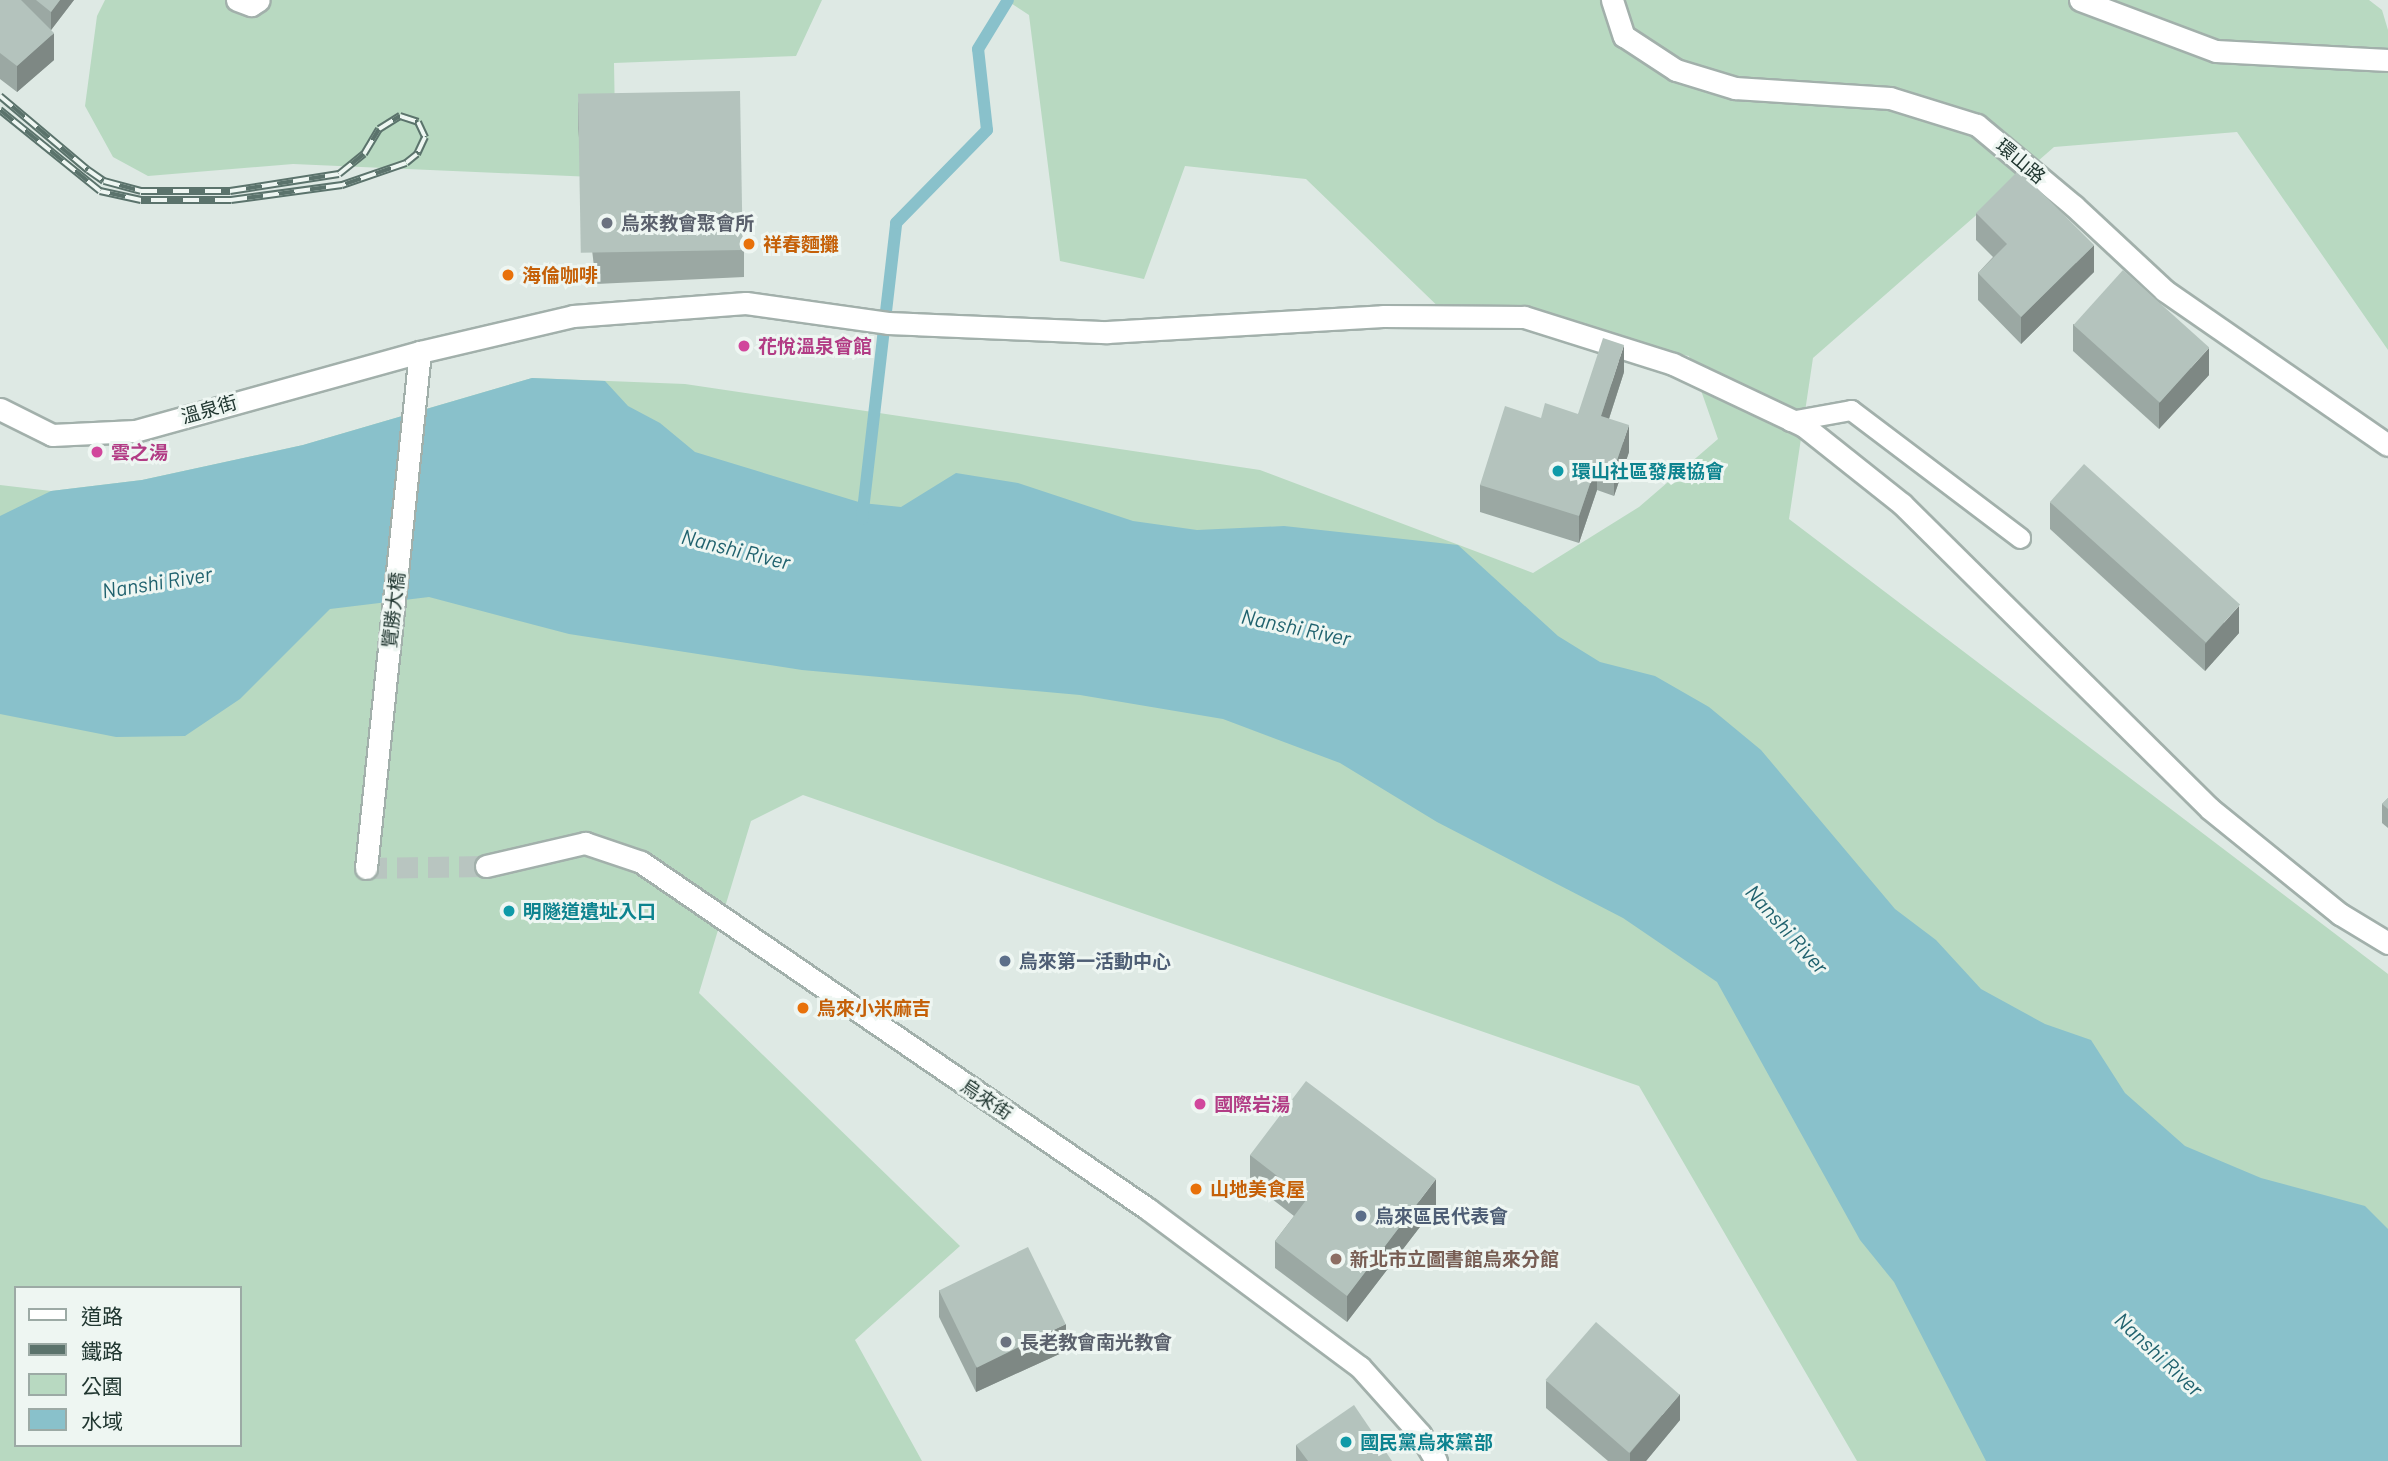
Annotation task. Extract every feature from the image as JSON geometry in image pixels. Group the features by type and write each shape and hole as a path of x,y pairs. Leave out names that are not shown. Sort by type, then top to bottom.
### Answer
{"street":[{"path":"237,0 251,5 259,0"},
{"name":"環山路","path":"1612,0 1624,36 1676,70 1735,89 1890,98 1977,125 2074,206 2164,290 2388,445"},
{"path":"2080,0 2216,51 2388,60"},
{"name":"溫泉街","path":"0,410 51,436 135,430 420,352 573,316 746,303 888,323 1107,332 1383,316 1524,317 1674,364 1804,426 1902,504 2209,808 2340,914 2388,943"},
{"name":"覽勝大橋","path":"366,868 420,352"},
{"name":"烏來街","path":"486,866 585,843 641,862 1148,1209 1360,1367 1420,1434 1436,1461"}],"lane":[{"path":"1790,421 1851,410 2020,538"}],"green space":[{"path":"105,0 822,0 796,56 614,63 616,178 293,164 148,176 113,157 85,106 97,16"},
{"path":"1006,0 2369,0 2382,10 2388,30 2388,350 2237,132 2054,147 1813,358 1789,519 2388,974 2388,1461 1857,1461 1639,1086 803,795 751,821 699,993 960,1246 855,1340 922,1461 0,1461 0,485 51,491 142,480 303,445 532,378 685,384 1260,470 1533,573 1639,507 1718,439 1689,356 1449,317 1306,179 1185,166 1144,279 1060,261 1029,15"}],"water":[{"name":"Nanshi River","path":"532,378 605,381 628,406 660,423 695,452 862,503 901,507 956,473 1018,483 1133,521 1197,530 1284,526 1458,545 1558,636 1600,662 1655,676 1709,707 1761,750 1895,909 1936,940 1981,989 2045,1024 2091,1040 2125,1093 2185,1146 2261,1178 2365,1206 2388,1229 2388,1461 1986,1461 1894,1282 1860,1240 1717,982 1623,918 1437,822 1340,763 1223,719 1080,695 802,670 569,634 429,597 330,609 240,699 185,736 116,737 0,714 0,516 51,491 142,480 303,445"}],"building":[{"path":"0,0 21,0 54,33 17,66 0,53"},
{"path":"36,0 60,0 51,12"},
{"path":"740,91 743,250 581,253 578,94"},
{"path":"2019,170 2094,245 2021,317 1978,273 2007,244 1976,213"},
{"path":"2123,270 2209,348 2160,403 2073,325"},
{"name":"環山社區發展協會","path":"1603,338 1624,345 1601,416 1629,425 1614,469 1597,463 1579,516 1480,485 1505,406 1541,418 1545,403 1578,414"},
{"path":"2084,464 2240,605 2206,642 2050,502"},
{"path":"2388,798 2388,809 2382,804"},
{"name":"烏來區民代表會","path":"1306,1081 1436,1179 1347,1296 1275,1241 1307,1199 1250,1155"},
{"name":"長老教會南光教會","path":"1028,1247 1066,1324 977,1368 939,1290"},
{"path":"1596,1322 1680,1395 1629,1453 1545,1380"},
{"path":"1354,1405 1392,1461 1308,1461 1296,1445"}],"waterway":[{"path":"862,519 896,223 987,130 978,49 1008,0"}],"tunnel":[{"path":"366,868 486,866"}],"railway":[{"path":"0,96 104,181 141,191 230,191 339,174 364,154 379,129 400,116 418,122 425,137 417,154 406,163 342,185 231,200 141,200 100,191 0,110"}],"place":[{"name":"烏來教會聚會所","path":"607,223"},
{"name":"祥春麵攤","path":"749,244"},
{"name":"海倫咖啡","path":"508,275"},
{"name":"花悅溫泉會館","path":"744,346"},
{"name":"雲之湯","path":"97,452"},
{"name":"環山社區發展協會","path":"1558,471"},
{"name":"明隧道遺址入口","path":"509,911"},
{"name":"烏來第一活動中心","path":"1005,961"},
{"name":"烏來小米麻吉","path":"803,1008"},
{"name":"國際岩湯","path":"1200,1104"},
{"name":"山地美食屋","path":"1196,1189"},
{"name":"烏來區民代表會","path":"1361,1216"},
{"name":"新北市立圖書館烏來分館","path":"1336,1259"},
{"name":"長老教會南光教會","path":"1006,1342"},
{"name":"國民黨烏來黨部","path":"1346,1442"}]}
